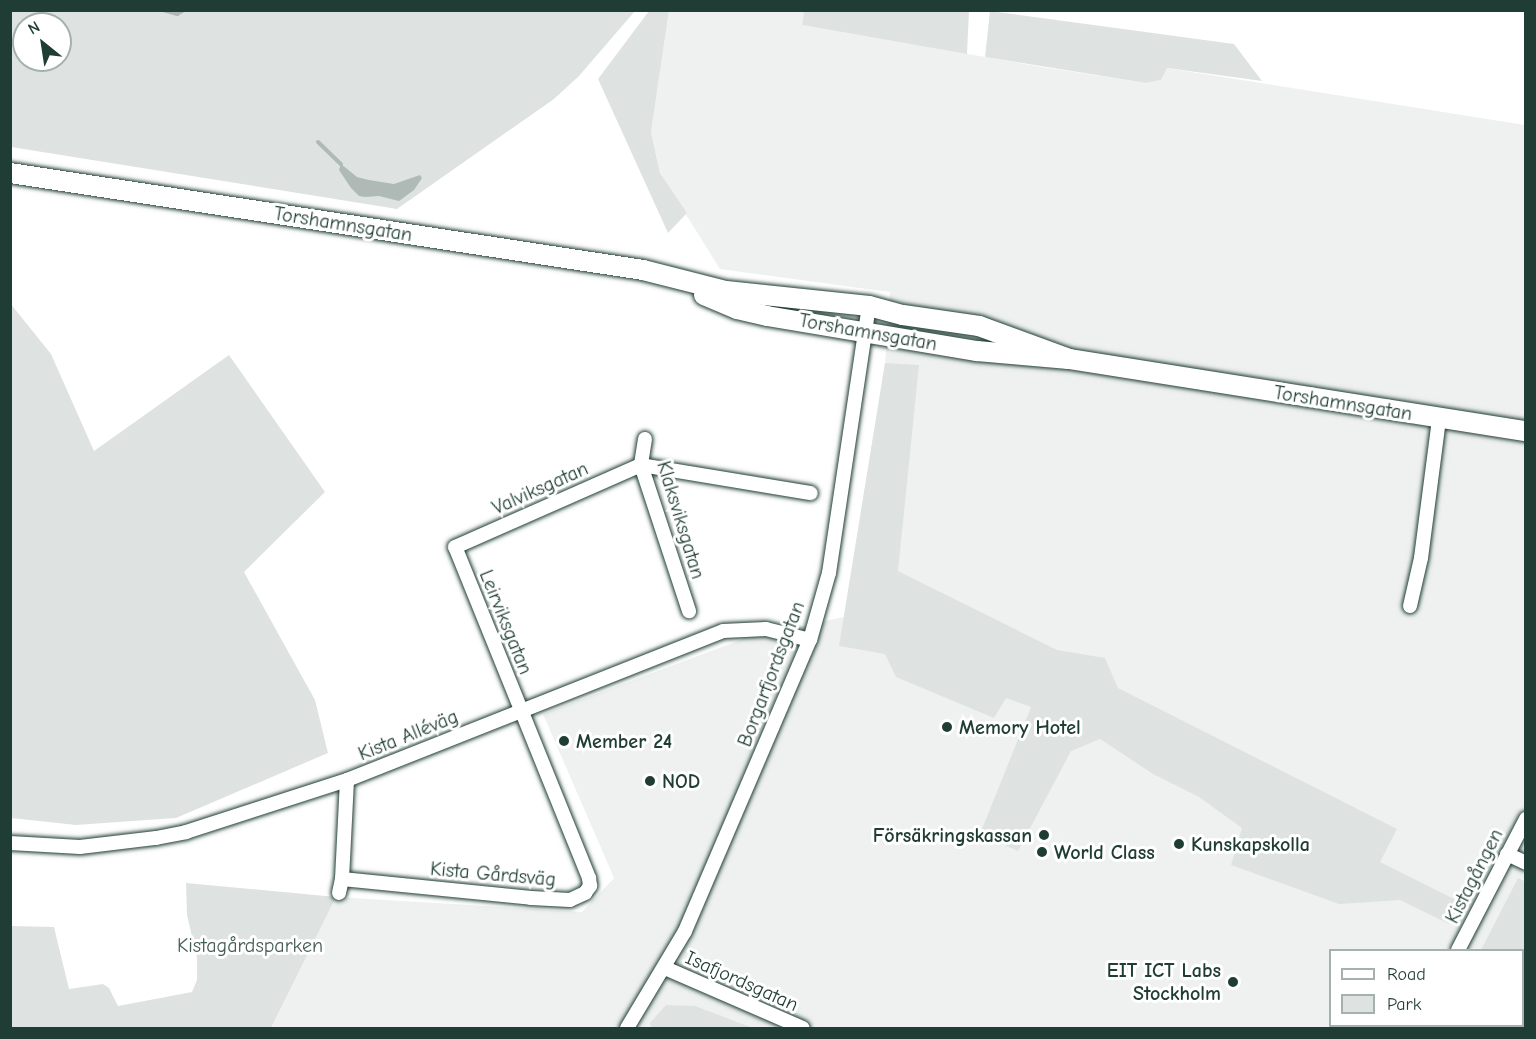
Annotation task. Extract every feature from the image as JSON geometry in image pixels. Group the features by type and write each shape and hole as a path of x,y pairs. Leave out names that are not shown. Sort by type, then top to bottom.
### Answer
{"street":[{"name":"Torshamnsgatan","path":"10,172 643,270 726,291 868,306 903,315 979,326 1070,359"},
{"name":"Torshamnsgatan","path":"674,279 682,287 736,309 864,332 977,351 1070,359 1438,419 1526,431"},
{"name":"Borgarfjordsgatan","path":"627,1029 685,931 810,640 829,573 868,306"},
{"name":"Torshamnsgatan","path":"1410,606 1421,558 1438,419"},
{"name":"Klaksviksgatan","path":"645,439 641,465 689,611"},
{"path":"641,465 811,493"},
{"name":"Valviksgatan","path":"455,547 641,465"},
{"name":"Leirviksgatan","path":"455,547 520,711"},
{"name":"Kista Alléväg","path":"10,843 80,847 156,838 282,803 347,780 723,631 766,629 810,640"},
{"name":"Kista Gårdsväg","path":"347,780 341,886 570,900 585,893 590,886 589,878 520,711"},
{"name":"Kistagången","path":"1459,949 1526,819"},
{"path":"1507,854 1526,863"},
{"name":"Isafjordsgatan","path":"665,968 802,1029"}],"shaded area":[{"path":"669,11 804,11 802,25 1042,67 1146,83 1161,80 1166,68 1525,125 1525,1028 271,1028 336,897 582,912 614,878 543,714 746,638 844,617 885,363 890,292 720,269 660,173 651,132"},
{"path":"341,164 357,177 369,180 394,184 420,175 422,178 414,190 399,201 379,196 359,196 339,170"}],"green space":[{"path":"10,11 635,11 579,76 554,99 397,209 11,147"},
{"path":"649,11 669,11 651,132 660,173 687,213 668,233 598,79"},
{"path":"804,11 969,11 967,54 802,25"},
{"path":"990,11 1234,44 1262,81 1167,68 1161,80 1146,83 985,57"},
{"path":"10,303 51,354 94,451 229,355 325,492 244,572 315,700 328,753 176,818 76,825 11,818"},
{"path":"885,363 919,365 898,571 1057,650 1105,658 1118,688 1397,829 1380,862 1460,902 1449,924 1400,900 1339,904 1231,865 1242,828 1199,797 1153,774 1100,739 1071,751 1018,851 980,834 1031,707 1006,698 994,718 896,677 885,654 839,646"},
{"path":"1518,878 1526,882 1525,1028 1444,1028 1524,1027 1524,949 1482,949"},
{"name":"Kistagårdsparken","path":"186,883 336,897 271,1028 11,1028 11,926 54,927 69,989 103,984 109,988 118,1006 192,992 197,980 197,958 187,915"},
{"path":"666,1005 695,1006 753,1028 651,1028 650,1023"}],"waterway":[{"path":"163,10 177,14 184,10"},
{"path":"318,142 341,164"}],"place":[{"name":"Memory Hotel","path":"947,727"},
{"name":"Member 24","path":"564,741"},
{"name":"NOD","path":"650,781"},
{"name":"Försäkringskassan","path":"1044,835"},
{"name":"Kunskapskolla","path":"1179,844"},
{"name":"World Class","path":"1042,852"},
{"name":"EIT ICT Labs Stockholm","path":"1233,982"}]}
